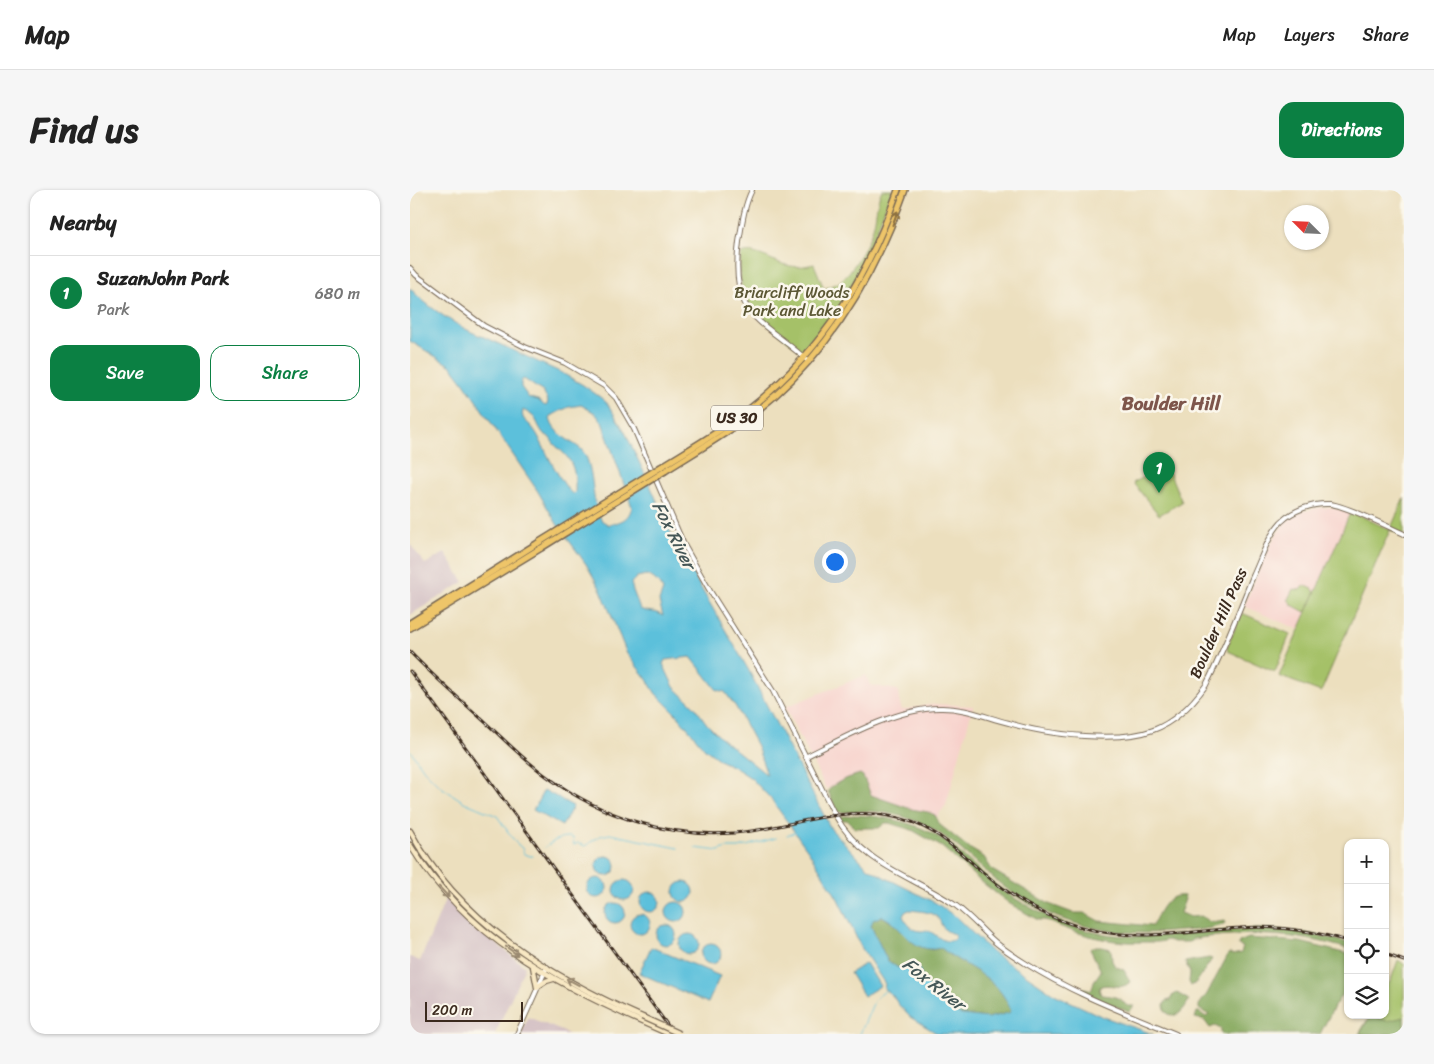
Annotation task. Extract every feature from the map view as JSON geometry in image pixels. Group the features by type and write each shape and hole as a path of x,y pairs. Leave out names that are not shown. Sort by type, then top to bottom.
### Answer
{"main road":[{"name":"US 30","path":"806,360 862,275 879,241 898,190"},
{"name":"US 30","path":"410,628 413,623 755,412 771,398 834,331 865,283 883,246 905,190"},
{"path":"410,831 431,866 470,909 509,942 547,967 612,1003 680,1034"},
{"path":"410,845 435,881 464,912 491,936 554,979 589,998 669,1034"},
{"path":"533,966 538,987 546,981 554,979"}],"street":[{"path":"752,190 743,215 738,254 737,278 740,293 749,310 758,321 806,360"},
{"path":"410,268 416,276 484,326 525,347 565,363 604,386 616,398 634,429 684,545 710,592 773,691 844,831 868,855 956,906 995,942 1034,968 1073,990 1176,1034"},
{"name":"Boulder Hill Pass","path":"807,756 880,723 920,710 939,708 961,709 974,712 1042,732 1111,738 1126,737 1150,731 1166,724 1182,712 1198,697 1206,685 1280,523 1304,508 1331,504 1346,508 1404,534"},
{"path":"517,1034 547,967"}],"shaded area":[{"path":"1331,507 1350,513 1300,630 1244,606 1264,558 1283,525 1293,516 1305,511"},
{"path":"410,544 425,564 445,553 464,582 410,615"},
{"path":"866,675 870,685 898,690 902,710 934,704 973,706 946,805 935,819 868,796 860,775 826,789 785,707"},
{"path":"446,898 525,967 495,1034 410,1034 410,957 420,961"},
{"path":"528,1017 569,1034 521,1034"}],"green space":[{"name":"Briarcliff Woods Park and Lake","path":"882,190 892,190 873,240 858,272 832,318 807,348 802,351 762,319 746,299 740,272 741,254 758,254 790,266 814,264 824,289 836,284 849,272 865,248 872,231"},
{"path":"1166,465 1182,502 1159,515 1133,483"},
{"path":"1404,498 1404,535 1390,530"},
{"path":"1353,512 1390,530 1321,692 1279,676 1350,513"},
{"path":"1304,585 1313,589 1315,593 1305,612 1292,605 1288,599 1293,589 1300,590"},
{"path":"1242,613 1290,634 1275,672 1228,651 1227,647"},
{"path":"860,774 863,776 871,795 935,815 940,825 969,848 984,857 992,870 1049,904 1073,913 1084,913 1099,921 1152,926 1160,910 1168,901 1178,896 1184,896 1185,899 1180,913 1191,917 1201,916 1211,922 1224,921 1225,923 1206,929 1146,933 1100,929 1057,917 1017,896 944,836 923,824 902,816 887,813 864,811 837,812 828,791 838,782"},
{"path":"854,815 897,820 927,831 953,847 1004,891 1023,903 1054,919 1097,933 1164,936 1232,930 1278,930 1314,934 1337,940 1344,942 1344,948 1290,937 1251,934 1212,936 1193,939 1190,942 1167,940 1161,942 1131,942 1093,937 1045,920 1038,920 1010,904 979,880 942,847 912,830 889,823 885,823 879,828 855,828 847,820 840,820 838,817"},
{"path":"882,916 931,950 941,948 981,974 998,989 1011,1011 987,1018 962,1015 952,1011 946,1002 938,997 923,979 920,970 909,965 898,968 887,960 871,926 872,920"},
{"path":"1249,938 1300,942 1344,953 1344,991 1320,1034 1221,1034 1221,1029 1215,1026 1210,1028 1204,1020 1195,1018 1197,1012 1206,1017 1209,1015 1199,1009 1199,1005 1229,953 1232,955 1241,953 1243,947 1238,945 1239,942"},
{"path":"1092,947 1111,949 1112,961 1115,966 1124,970 1130,982 1127,985 1105,985 1099,989 1101,995 1116,997 1127,1006 1134,1006 1129,1012 1082,992 1081,990 1085,988 1090,991 1092,989 1094,981 1101,971 1090,949"},
{"path":"1212,959 1196,983 1191,986 1189,982 1190,972 1185,962"},
{"path":"1398,960 1404,964 1404,1034 1359,1034 1368,1019 1389,1019 1389,983"},
{"path":"1177,993 1189,1000 1182,1011 1176,1015 1169,1014 1165,1011 1164,1005 1166,1001 1170,1000"},
{"path":"1404,1017 1404,1034 1360,1034 1369,1019 1387,1021"}],"water":[{"path":"410,288 434,309 455,323 562,373 583,385 607,403 624,430 676,545 748,669 831,829 867,867 936,903 956,917 993,953 1054,994 1101,1016 1153,1034 938,1034 910,1017 893,996 884,989 885,984 861,947 838,899 809,852 771,799 751,778 721,761 705,749 677,715 656,694 627,654 601,590 586,564 557,524 537,490 464,383 451,366 410,341","holes":["524,379 543,392 548,401 547,405 545,406 538,400 529,398 521,387 521,381","581,405 595,413 602,422 632,507 624,520 609,525 601,520 595,502 585,454 553,427 550,416 569,407","523,410 534,417 543,433 549,437 554,445 570,461 575,478 575,492 573,494 560,477 535,432 523,415","646,575 660,585 663,590 659,601 663,616 640,609 631,583 637,577","691,657 717,690 725,692 736,707 757,746 767,775 721,738 707,724 694,706 674,687 663,664 665,660","909,910 931,914 939,919 945,930 954,934 955,939 948,941 928,930 915,930 903,916","882,916 922,948 941,948 990,981 998,989 1011,1011 987,1018 962,1015 952,1011 946,1002 938,997 923,979 920,970 909,965 898,968 887,960 871,926 873,920"]},
{"path":"544,790 573,806 562,826 533,810"},
{"path":"606,856 613,859 616,866 613,873 606,876 599,873 596,866 599,859"},
{"path":"597,878 604,881 607,888 604,895 597,898 590,895 587,888 590,881"},
{"path":"624,880 631,883 634,890 631,897 624,900 617,897 614,890 617,883"},
{"path":"684,882 691,885 694,892 691,899 684,902 677,899 674,892 677,885"},
{"path":"650,892 657,895 660,902 657,909 650,912 643,909 640,902 643,895"},
{"path":"676,902 683,905 686,912 683,919 676,922 669,919 666,912 669,905"},
{"path":"615,903 622,906 625,913 622,920 615,923 608,920 605,913 608,906"},
{"path":"640,914 647,917 650,924 647,931 640,934 633,931 630,924 633,917"},
{"path":"666,925 673,928 676,935 673,942 666,945 659,942 656,935 659,928"},
{"path":"689,934 696,937 699,944 696,951 689,954 682,951 679,944 682,937"},
{"path":"711,944 718,947 721,954 718,961 711,964 704,961 701,954 704,947"},
{"path":"651,947 720,976 708,1003 639,973"},
{"path":"866,963 880,986 864,996 850,973"}],"waterway":[{"path":"410,750 424,770 441,787 464,802 497,816 516,843 522,848 524,854 533,856"},
{"path":"787,835 796,832"},
{"path":"545,847 558,839 566,837 573,838 574,845 578,843 585,846 600,836 610,834 678,848"},
{"path":"695,848 719,851 726,848 739,848 776,838"},
{"path":"860,1034 875,999 885,991"}],"railway":[{"path":"410,652 541,772 591,804 637,822 685,832 710,834 753,831 812,819 850,814 889,816 906,820 935,833 997,884 1028,905 1061,921 1085,928 1104,932 1143,935 1267,927 1321,934 1344,940"},
{"path":"410,671 674,1034"},
{"path":"1389,955 1404,961"}],"place":[{"name":"SuzanJohn Park","path":"1159,493"}],"district":[{"name":"Boulder Hill","path":"1171,403"}],"water label":[{"name":"Fox River","path":"674,535"},
{"name":"Fox River","path":"934,984"}]}
